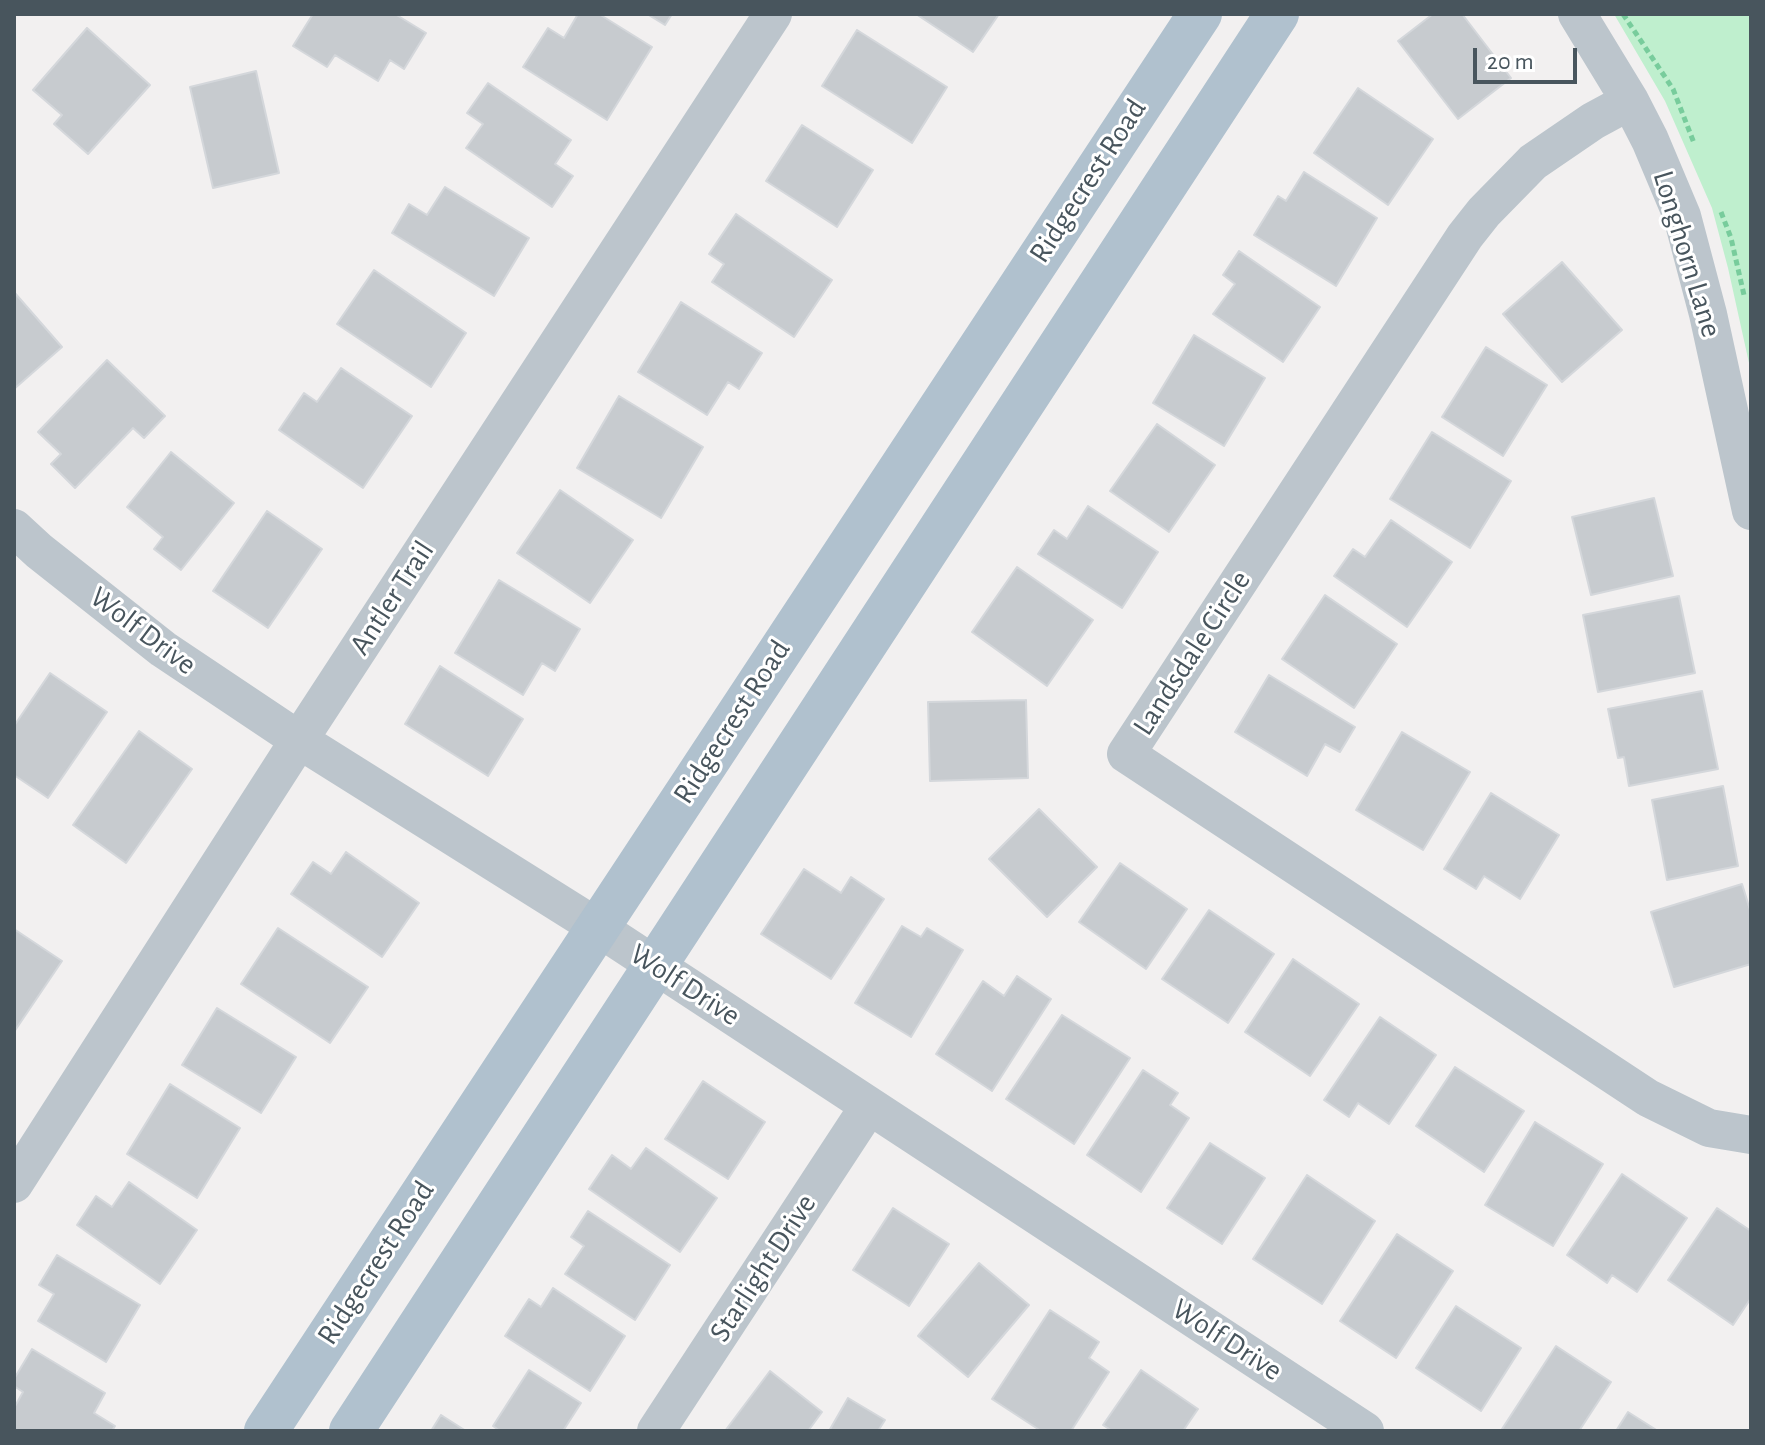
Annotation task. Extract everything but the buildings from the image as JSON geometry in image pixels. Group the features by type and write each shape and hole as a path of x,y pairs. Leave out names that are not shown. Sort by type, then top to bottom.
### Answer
{"main road":[{"name":"Ridgecrest Road","path":"266,1431 1200,14"},
{"path":"351,1431 1277,14"}],"street":[{"name":"Antler Trail","path":"14,1184 24,1145 299,740 773,14"},
{"name":"Longhorn Lane","path":"1577,14 1630,101 1682,216 1708,314 1751,511"},
{"name":"Landsdale Circle","path":"1630,101 1593,121 1533,162 1465,236 1126,754 1648,1098 1709,1128 1751,1135"},
{"name":"Wolf Drive","path":"14,528 163,649 299,740 656,965 1365,1431"},
{"name":"Starlight Drive","path":"656,1431 869,1106"}],"green space":[{"path":"1614,14 1751,14 1751,372 1712,208 1665,101"}]}
